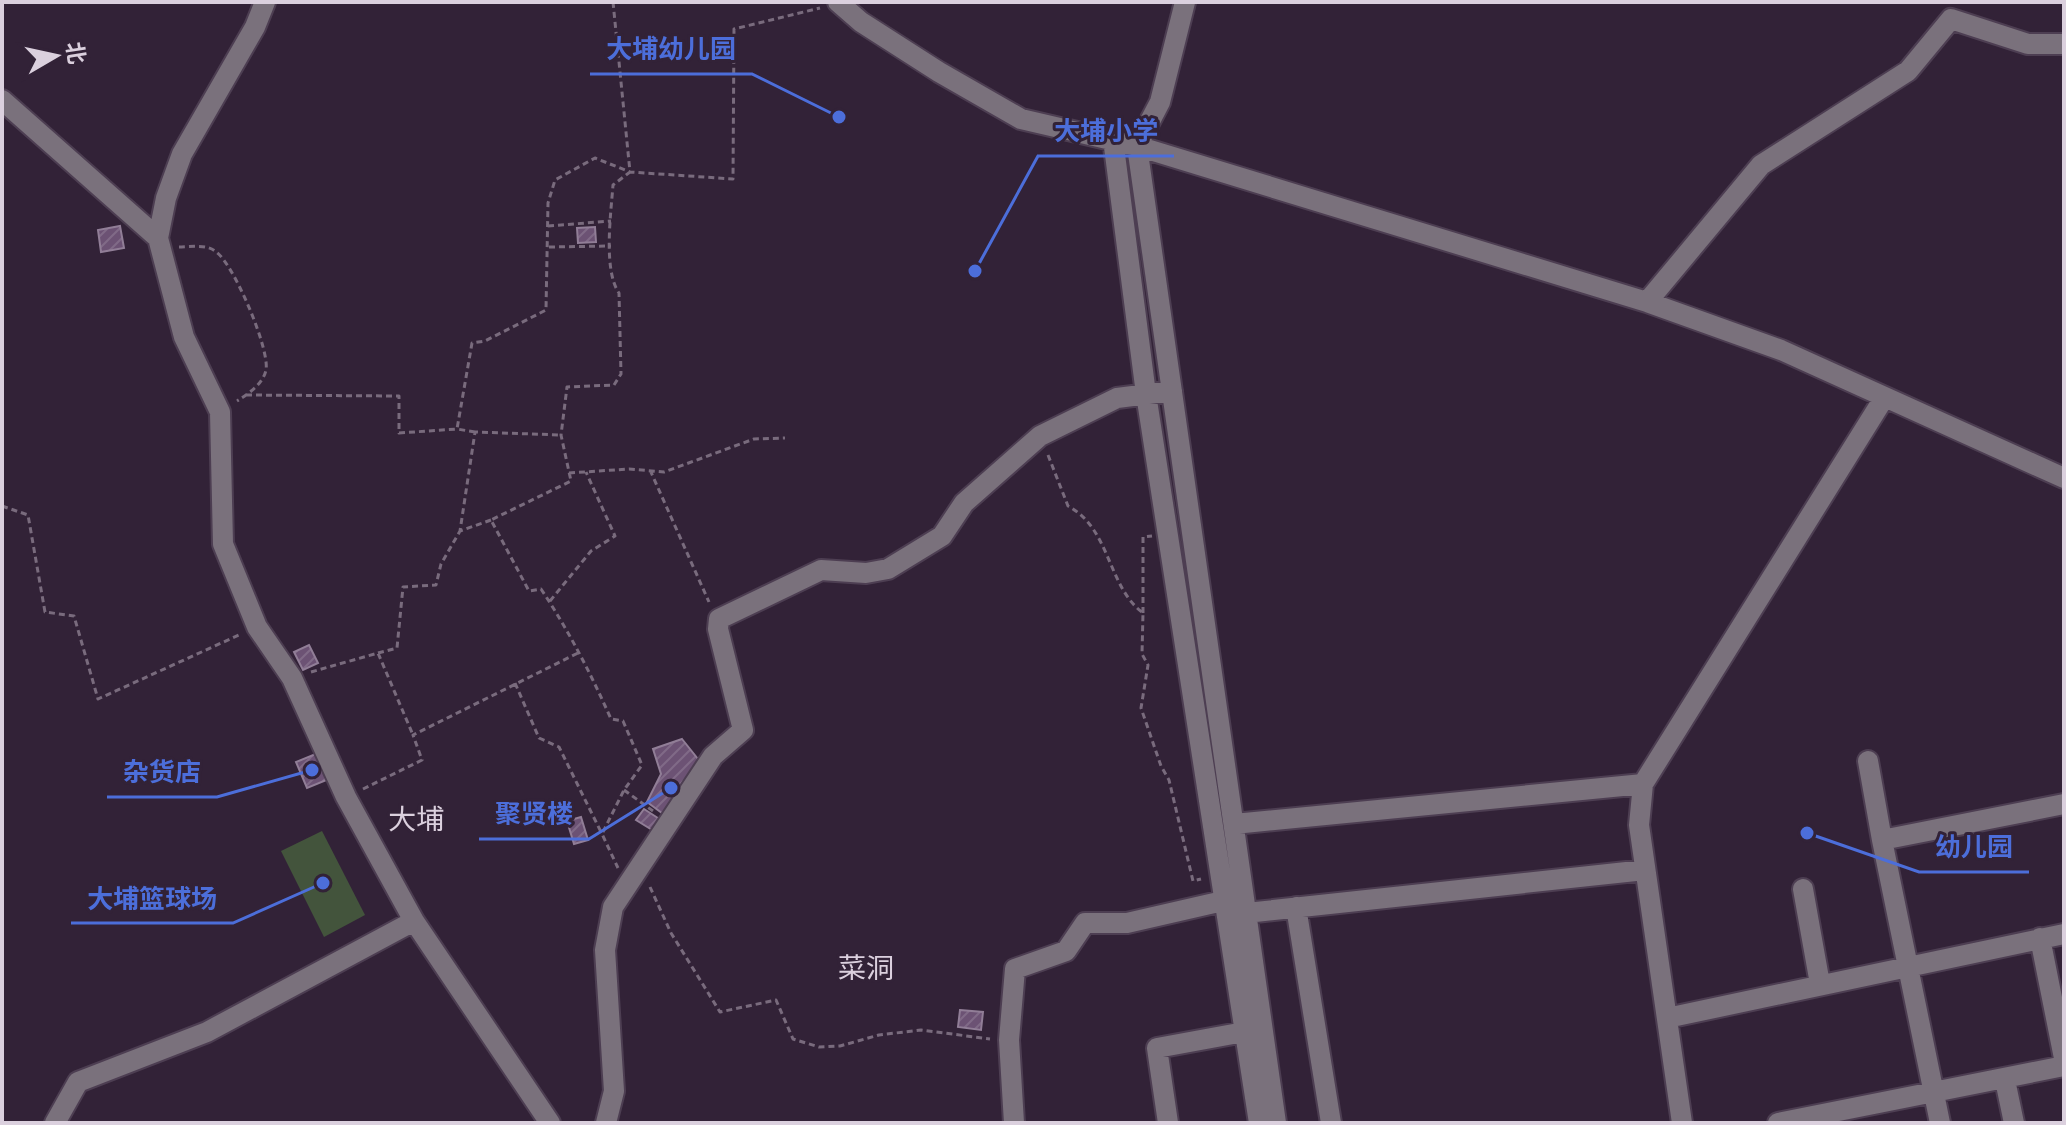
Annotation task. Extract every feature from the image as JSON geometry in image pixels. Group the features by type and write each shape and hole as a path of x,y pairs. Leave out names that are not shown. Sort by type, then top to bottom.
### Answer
{"street":[{"path":"265,2 255,27 182,154 166,198 159,243 184,337 220,412 223,544 257,627 292,678 346,797 414,921 550,1123"},
{"path":"839,2 861,22 1021,119 1137,146 1647,302 1781,350 2064,478"},
{"path":"1185,2 1160,102 1137,146 1234,824 1239,903 1254,1030 1259,1123"},
{"path":"1647,302 1761,165 1908,71 1951,19 2028,44 2064,44"},
{"path":"2,100 159,243"},
{"path":"1113,139 1146,394 1221,876 1239,903"},
{"path":"606,1123 614,1091 606,1008 606,933 613,907 713,756 743,730 718,621 821,570 866,573 898,564 942,536 964,503 1040,436 1117,398 1172,391"},
{"path":"1682,1123 1639,825 1643,784 1884,398"},
{"path":"1868,761 1906,965 1940,1123"},
{"path":"1234,824 1643,784"},
{"path":"1882,840 2064,804"},
{"path":"1014,1123 1009,1040 1015,969 1066,951 1085,923 1127,923 1239,903 1296,907 1645,870"},
{"path":"1803,889 1820,984"},
{"path":"1296,907 1331,1123"},
{"path":"55,1123 78,1082 207,1032 414,921"},
{"path":"1667,1018 2064,934"},
{"path":"2040,938 2064,1058"},
{"path":"1168,1123 1157,1048 1254,1030"},
{"path":"1254,1030 1276,1123"},
{"path":"1778,1123 2064,1066"},
{"path":"2005,1080 2014,1123"}],"path":[{"path":"613,2 630,172"},
{"path":"457,429 472,343 485,341 546,310 548,203 555,180 595,158 630,172 733,179 734,29 839,2"},
{"path":"460,531 491,520 571,481 561,435 567,387 614,385 621,374 619,293 612,283 611,221 613,185 630,172"},
{"path":"548,226 611,221"},
{"path":"159,243 214,250 235,280 266,358 260,382 220,412"},
{"path":"549,247 611,246"},
{"path":"246,395 399,396 399,433 457,429 561,435"},
{"path":"292,678 397,648 403,587 436,585 441,564 460,531 475,432"},
{"path":"1040,436 1068,506 1086,516 1127,597 1143,613"},
{"path":"569,473 664,472 754,439 785,438"},
{"path":"650,470 718,621"},
{"path":"550,601 591,551 615,536 586,472"},
{"path":"2,506 28,515 31,549 45,612 74,616 98,699 257,627"},
{"path":"491,520 529,591 541,589 550,601 580,652 611,719 623,721 642,765 624,790 602,834"},
{"path":"1169,534 1143,537 1142,654 1148,665 1141,708 1169,780 1193,881 1221,876"},
{"path":"413,735 580,652"},
{"path":"346,797 422,760 378,653"},
{"path":"515,683 539,738 559,747 626,886"},
{"path":"624,790 670,824"},
{"path":"641,865 671,933 720,1012 776,1000 793,1039 819,1047 921,1030 1009,1040"}],"green space":[{"path":"322,831 365,915 324,937 281,851"}],"building":[{"path":"120,226 124,248 101,252 98,230"},
{"path":"595,227 596,242 578,243 577,228"},
{"path":"309,645 318,663 303,670 294,652"},
{"path":"682,739 702,764 670,819 647,802 661,774 653,749"},
{"path":"318,753 329,779 307,788 296,762"},
{"path":"644,809 664,822 657,833 636,820"},
{"path":"581,817 588,840 574,844 567,821"},
{"path":"960,1010 983,1012 981,1030 958,1027"}],"place":[{"name":"大埔幼儿园","path":"839,117"},
{"name":"大埔小学","path":"975,271"},
{"name":"杂货店","path":"312,770"},
{"name":"聚贤楼","path":"671,788"},
{"name":"幼儿园","path":"1807,833"},
{"name":"大埔篮球场","path":"323,883"}],"district":[{"name":"大埔","path":"416,819"},
{"name":"菜洞","path":"866,968"}]}
